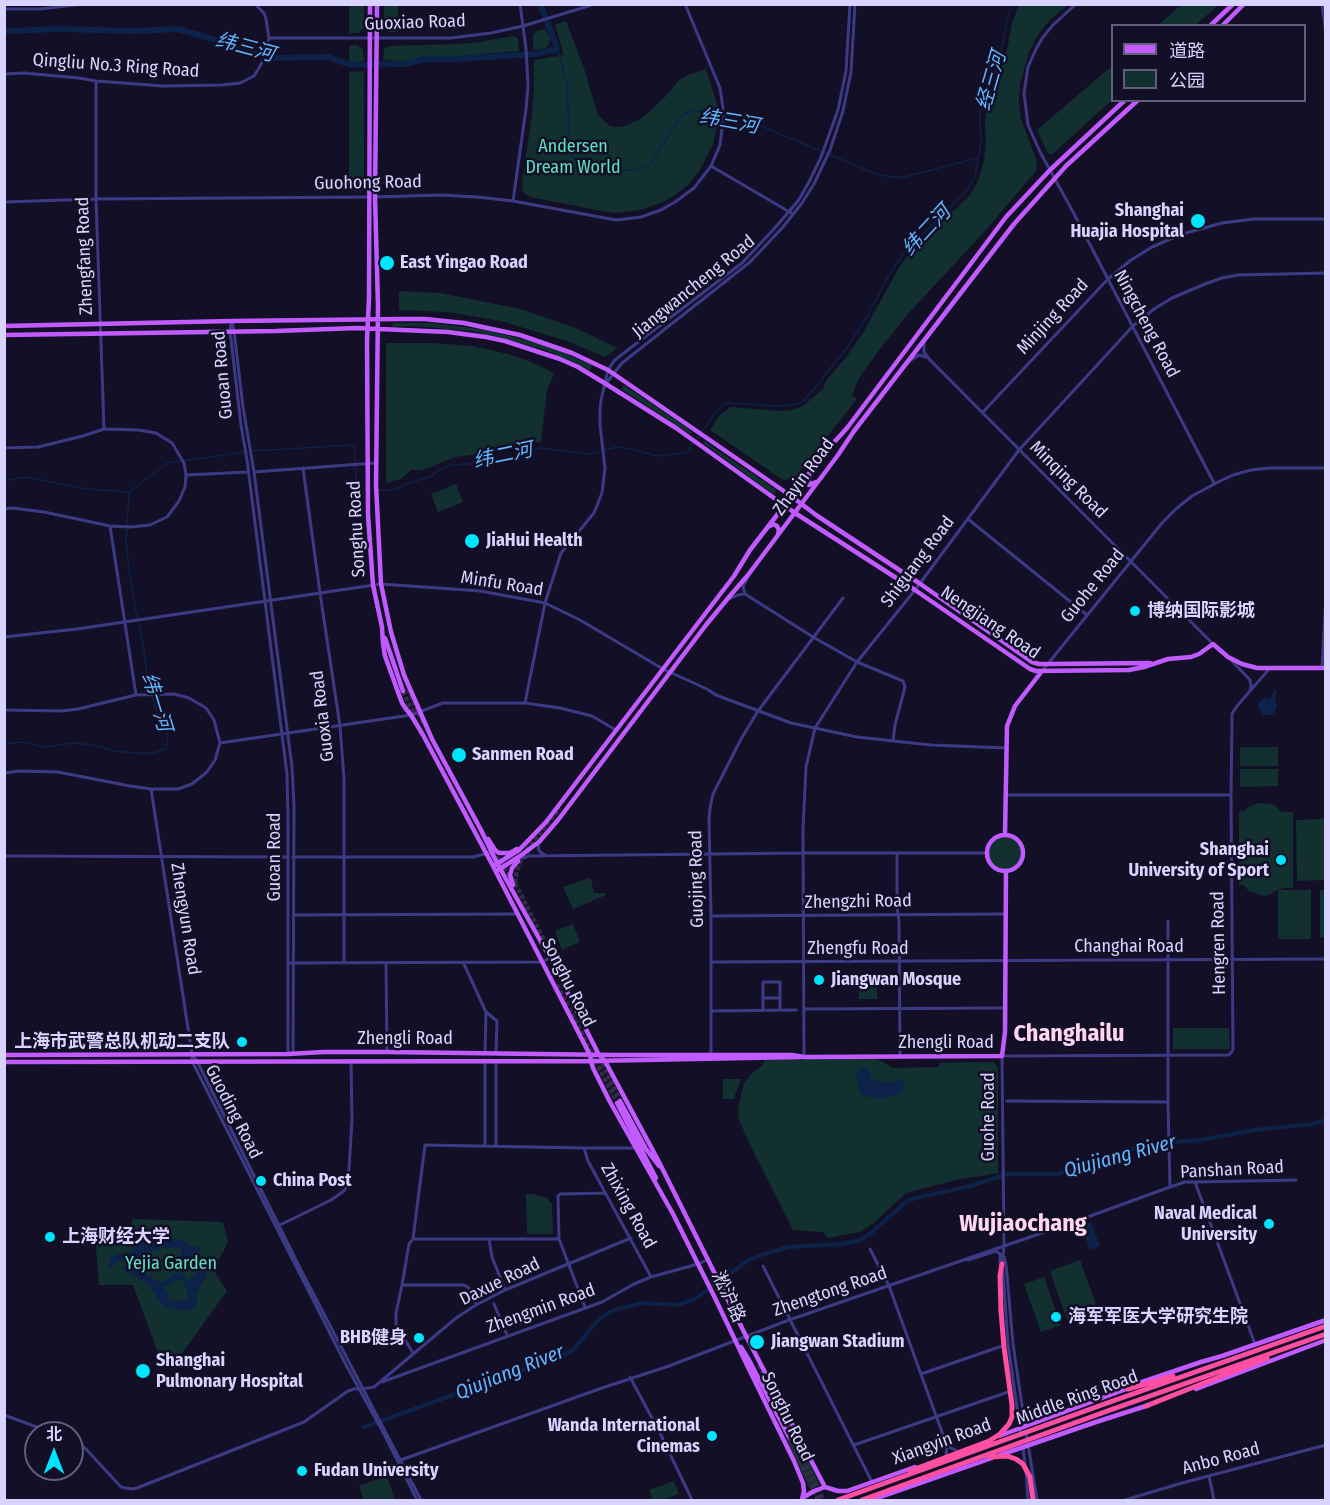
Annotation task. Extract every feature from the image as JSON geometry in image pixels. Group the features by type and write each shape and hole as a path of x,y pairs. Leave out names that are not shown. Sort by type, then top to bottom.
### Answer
{"highway":[{"path":"873,1485 989,1441 1007,1428 1012,1417 1012,1406 1001,1311 1002,1264"},
{"name":"Middle Ring Road","path":"838,1500 873,1485 1326,1326"},
{"name":"Middle Ring Road","path":"862,1500 1326,1334"},
{"path":"1146,1406 1253,1365 1296,1345"},
{"path":"1128,1389 1224,1362"},
{"path":"877,1495 986,1458 1002,1456 1016,1459 1026,1467 1035,1500"}],"main road":[{"name":"Songhu Road","path":"370,4 373,71 368,329 368,496 373,585 382,627 384,650 392,678 402,703 411,715 495,865 515,893 599,1055 605,1060 825,1487"},
{"name":"Songhu Road","path":"373,60 377,39 377,4"},
{"path":"1212,24 1233,4"},
{"path":"1224,24 1244,4"},
{"name":"Zhayin Road","path":"495,865 525,845 546,822 734,576 750,550 809,472 847,428 1006,217 1050,170 1123,102"},
{"name":"Zhayin Road","path":"498,870 539,842 558,820 670,672 748,576 854,431 1014,224 1054,177 1136,102"},
{"path":"1068,153 1070,158 1076,156"},
{"path":"1027,195 1036,190 1038,194 1034,202"},
{"name":"Songhu Road","path":"372,197 377,319 375,463 381,584 388,622 404,675 432,739 481,830 489,854"},
{"path":"4,326 425,319 485,327 520,335 572,352 611,372 814,514 920,583"},
{"path":"4,335 377,328 448,332 486,337 522,346 560,359 606,384 688,436 784,506 915,590"},
{"path":"809,472 809,485 822,477"},
{"path":"766,529 771,525 777,526 779,530 777,537"},
{"name":"Nengjiang Road","path":"920,583 1032,662 1039,664 1158,662"},
{"name":"Nengjiang Road","path":"915,590 1030,669 1042,671 1129,670 1168,659 1191,657 1213,644"},
{"path":"382,627 389,652 405,690 388,622"},
{"path":"1213,644 1227,657 1251,667 1324,668"},
{"path":"681,645 682,650 690,647"},
{"name":"Guohe Road","path":"1005,834 1005,748 1008,720 1020,698 1042,671"},
{"path":"641,698 649,691 651,697"},
{"path":"604,747 562,809 627,730"},
{"path":"481,830 499,853 510,853 525,845"},
{"path":"1005,834 1017,838 1023,849 1021,861 1012,870 1006,871 994,867 988,861 986,853 994,838 1005,834"},
{"path":"515,893 511,880 512,868 531,848"},
{"name":"Songhu Road","path":"498,870 517,914 590,1054 610,1102 668,1206 735,1340 803,1483 804,1491 801,1500"},
{"name":"Guohe Road","path":"1002,1056 1006,1008 1006,871"},
{"name":"Zhengli Road","path":"4,1054 387,1052 711,1057"},
{"name":"Zhengli Road","path":"4,1062 591,1061 792,1055 804,1057 1002,1056"},
{"path":"667,1178 646,1149 619,1102 668,1206"},
{"name":"Xiangyin Road","path":"838,1491 873,1485 946,1455 1190,1365 1326,1320"},
{"path":"735,1340 749,1360 789,1437"},
{"name":"Xiangyin Road","path":"871,1500 911,1483 1146,1406 1326,1340"},
{"path":"801,1500 825,1487 838,1491 848,1500"}],"street":[{"path":"4,9 41,9 82,4"},
{"path":"255,4 264,13 269,38"},
{"path":"513,201 528,86 520,4"},
{"name":"Guoxiao Road","path":"269,38 451,38 491,33 537,23 595,4"},
{"name":"Guohong Road","path":"4,202 461,196 513,201 604,218 636,218 661,210 694,188 711,166 720,145 723,111 720,88 686,4"},
{"name":"Jiangwancheng Road","path":"525,703 546,603 561,553 598,504 604,477 605,458 600,425 601,400 614,361 742,263 798,201 821,157 838,110 848,50 850,4"},
{"name":"Jiangwancheng Road","path":"611,372 750,262 802,203 826,159 843,111 853,51 855,4"},
{"name":"Ningcheng Road","path":"1076,4 1053,25 1036,49 1028,67 1024,93 1030,132 1214,483"},
{"path":"1322,4 1326,34"},
{"name":"Qingliu No.3 Ring Road","path":"4,74 24,73 164,86 240,83 254,76 269,38"},
{"name":"Zhengfang Road","path":"96,81 96,199 104,429"},
{"path":"711,166 793,214"},
{"name":"Minjing Road","path":"983,412 1108,279 1131,260 1152,247 1182,234 1222,223 1243,220 1326,219"},
{"name":"Shiguang Road","path":"804,1057 803,853 807,758 815,728 857,662 915,590 1018,450 1133,326 1172,298 1222,278 1326,273"},
{"name":"Guoan Road","path":"231,321 287,774 291,1054"},
{"path":"926,338 923,350 930,360"},
{"path":"906,364 918,356 930,360"},
{"name":"Minqing Road","path":"930,360 1213,644"},
{"path":"4,448 38,447 104,429 152,432 172,443 184,463 186,475 185,487 179,501 167,517 150,525 110,526 44,512 4,509"},
{"name":"Guoan Road","path":"249,460 254,472 288,733 293,789 291,1054"},
{"name":"Songhu Road","path":"368,464 375,463"},
{"path":"186,475 368,464"},
{"name":"Guoxia Road","path":"303,468 340,725 344,779 344,963"},
{"name":"Guohe Road","path":"1042,671 1170,514 1192,496 1214,483 1251,470 1326,468"},
{"path":"968,519 1087,615"},
{"path":"110,526 136,694"},
{"path":"748,576 743,586 746,594 857,662 904,683 893,741"},
{"name":"Minfu Road","path":"4,637 125,622 381,584 480,591 546,603 580,620 663,669 716,695 791,723 893,741 1005,748"},
{"path":"724,603 735,596 746,594"},
{"path":"1324,668 1326,595"},
{"path":"758,711 843,598"},
{"path":"1227,657 1250,680 1251,686 1248,693"},
{"name":"Hengren Road","path":"1232,1053 1233,714 1237,706 1270,668"},
{"path":"4,710 62,711 136,694 174,694 189,698 209,712 214,720 220,743 212,766 197,781 178,789 151,789 58,772 4,773"},
{"path":"220,743 411,715 443,703 525,703 560,708 592,716 616,730"},
{"name":"Guojing Road","path":"711,1057 710,808 713,794 758,711"},
{"name":"Zhengyun Road","path":"151,789 192,1054"},
{"path":"1005,795 1231,795"},
{"path":"539,842 539,851 546,856"},
{"path":"512,862 529,856 986,853"},
{"path":"4,856 473,857 489,854"},
{"path":"897,854 900,1057"},
{"path":"288,915 517,914"},
{"name":"Zhengzhi Road","path":"711,916 1005,914"},
{"path":"1168,921 1170,1187"},
{"path":"288,963 542,962 550,958"},
{"name":"Changhai Road","path":"1005,961 1326,959"},
{"name":"Zhengfu Road","path":"711,962 1005,961"},
{"path":"463,962 486,1012 497,1022 496,1053"},
{"path":"386,963 387,1052"},
{"path":"764,1010 763,982 780,982 780,1010"},
{"path":"763,998 780,998"},
{"path":"804,1009 1006,1008"},
{"path":"711,1011 796,1010"},
{"path":"484,1053 486,1012"},
{"name":"Zhengli Road","path":"1002,1056 1168,1056 1229,1055 1232,1053"},
{"name":"Guoding Road","path":"192,1054 278,1226 294,1263 419,1500"},
{"name":"Guohe Road","path":"1002,1056 1004,1245 1002,1264 1008,1344 1022,1427"},
{"path":"485,1060 485,1146"},
{"path":"496,1060 496,1146"},
{"path":"278,1226 331,1200 344,1191 348,1185 352,1120 351,1061"},
{"path":"1006,1101 1168,1102"},
{"path":"413,1353 396,1324 396,1313 409,1244 413,1239 425,1145 636,1148"},
{"name":"Zhixing Road","path":"584,1148 588,1161 651,1276"},
{"name":"Panshan Road","path":"1170,1187 1185,1182 1296,1180"},
{"path":"1195,1182 1255,1344"},
{"name":"Zhengtong Road","path":"399,1460 630,1377 669,1366 746,1335 1170,1187"},
{"path":"585,1307 559,1239 558,1194 605,1192"},
{"name":"Daxue Road","path":"361,1389 372,1388 380,1383 456,1318 476,1305 505,1290 631,1238"},
{"path":"413,1239 559,1239"},
{"path":"489,1239 492,1257 505,1290"},
{"path":"870,1249 889,1286 947,1446 946,1455"},
{"path":"963,1260 998,1252 1000,1254 1000,1276"},
{"name":"Guohe Road","path":"1004,1255 1022,1427"},
{"name":"Zhengmin Road","path":"380,1383 610,1298 651,1276 709,1259"},
{"path":"763,1266 873,1485"},
{"path":"402,1285 464,1285 469,1288 476,1305"},
{"path":"494,1304 507,1335"},
{"path":"921,1374 1008,1344"},
{"path":"630,1377 692,1500"},
{"path":"84,1447 121,1487 137,1488 304,1422 348,1391 361,1389"},
{"path":"854,1445 1015,1390"},
{"path":"4,1415 24,1422"},
{"path":"1022,1427 1035,1500"},
{"path":"1025,1445 1028,1500"},
{"name":"Anbo Road","path":"1125,1500 1326,1445"},
{"path":"947,1446 957,1451"},
{"path":"1209,1476 1214,1500"}],"green space":[{"path":"1181,4 1219,5 1196,24 1159,24"},
{"path":"349,5 364,5 364,28 358,33 349,33"},
{"path":"384,5 398,5 398,32 388,32 384,28"},
{"path":"1019,5 1068,5 1049,21 1038,35 1029,52 1020,84 1021,119 1037,161 1036,171 985,231 907,315 879,350 858,380 852,395 857,399 796,476 784,480 780,478 710,430 720,415 731,407 792,410 803,406 823,389 826,381 863,333 900,266 974,189 984,160 987,107 1006,55 1012,23"},
{"name":"Andersen Dream World","path":"566,21 585,71 596,109 599,116 610,126 625,126 642,118 664,98 679,80 706,69 717,104 718,120 713,144 700,170 688,185 674,196 640,210 616,213 530,197 523,192 522,184 532,114 534,60 564,55 555,25"},
{"path":"545,29 550,38 549,44 546,48 533,50 533,36 537,31"},
{"path":"513,36 518,38 519,51 431,56 405,62 383,60 384,49 389,46 458,44"},
{"path":"356,45 363,49 364,61 349,63 349,46"},
{"path":"1111,67 1111,101 1053,154 1049,154 1046,150 1037,130"},
{"path":"364,71 364,186 357,191 349,191 349,72"},
{"path":"399,291 440,293 520,309 576,328 617,348 604,357 570,342 501,321 447,312 399,310"},
{"path":"393,323 434,323 487,330 547,346 592,365 590,370 548,351 499,337 470,331 413,326 392,327"},
{"path":"386,343 472,346 508,354 548,370 554,374 547,390 541,442 524,444 504,451 455,457 423,470 411,470 401,479 386,483"},
{"path":"624,385 692,432 690,434 621,389"},
{"path":"705,441 777,490 774,495 703,443"},
{"path":"456,484 463,502 438,512 431,494"},
{"path":"1240,747 1278,747 1278,766 1240,766"},
{"path":"1240,769 1278,769 1278,786 1240,787"},
{"path":"1258,803 1273,804 1282,812 1293,812 1293,888 1279,890 1311,890 1311,939 1278,939 1278,890 1265,896 1239,885 1239,811 1244,811"},
{"path":"1325,819 1325,880 1297,881 1296,820"},
{"path":"1005,837 1016,842 1021,853 1016,864 1005,869 994,864 989,853 994,842"},
{"path":"589,878 594,893 605,893 606,895 573,909 563,887"},
{"path":"1320,890 1325,890 1325,937 1320,937"},
{"path":"573,924 580,942 562,950 555,931"},
{"path":"859,979 877,979 877,999 859,999"},
{"path":"1173,1028 1229,1028 1230,1049 1173,1049"},
{"path":"765,1059 876,1059 892,1068 939,1067 939,1063 993,1062 998,1067 998,1173 956,1180 906,1193 874,1223 860,1232 828,1238 823,1232 793,1230 739,1120 738,1109 744,1083 762,1066"},
{"path":"723,1079 741,1079 735,1099 723,1099"},
{"path":"526,1194 547,1198 552,1204 553,1234 527,1234"},
{"name":"Yejia Garden","path":"133,1219 223,1222 228,1243 213,1269 227,1291 176,1362 159,1355 133,1285 99,1285 95,1235 127,1235"},
{"path":"1080,1260 1098,1310 1067,1320 1050,1271"},
{"path":"1044,1277 1061,1325 1041,1332 1024,1284"},
{"path":"796,1434 820,1485 810,1489 786,1439"},
{"path":"387,1476 395,1500 364,1500 359,1486"},
{"path":"674,1481 679,1494 662,1500 653,1500 649,1490"}],"water":[{"path":"1274,690 1277,691 1275,712 1272,715 1263,715 1257,705 1264,698 1269,699"},
{"path":"860,1068 868,1068 872,1079 879,1082 903,1079 904,1091 888,1098 871,1098 861,1094 856,1077"},
{"path":"1091,1222 1100,1246 1090,1250 1081,1226"},
{"path":"172,1239 182,1240 188,1245 201,1248 196,1257 205,1264 207,1274 196,1295 198,1304 193,1309 177,1311 162,1305 149,1285 122,1269 130,1263 136,1270 156,1280 165,1282 181,1272 188,1280 198,1272 197,1267 188,1257 184,1268 177,1270 182,1252 179,1247 148,1252 135,1259 117,1262 109,1269 110,1259 117,1254 130,1253 140,1243 162,1240 166,1242","holes":["180,1279 183,1281 189,1298 177,1302 168,1300 169,1294 164,1287"]}],"waterway":[{"path":"540,4 557,47"},
{"name":"纬二河","path":"379,490 394,490 429,477 446,466 510,459 527,451 541,448 591,454 617,447 657,456 686,453 716,412 726,403 781,406 801,403 849,345 904,253 964,193 972,182 981,142 980,114 983,99 995,73 1012,4"},
{"name":"纬三河","path":"4,31 178,29 227,43 246,52 274,58 328,57 351,65 405,64 425,59 536,54 557,49"},
{"name":"纬三河","path":"557,47 567,83 570,154 581,166 589,169 635,170 647,167 678,120 685,113 697,111 749,121 876,174 892,177 905,177 977,158"},
{"name":"纬二河","path":"251,451 354,445 357,490 365,490"},
{"name":"纬二河","path":"4,481 26,477 86,489 129,492 167,463 246,452"},
{"name":"纬一河","path":"4,744 23,742 44,747 74,743 134,753 152,753 166,749 168,736 155,707 148,682 129,570 126,540 129,494"},
{"name":"Qiujiang River","path":"364,1427 564,1355 575,1348 600,1318 614,1310 642,1303 678,1305 695,1299 749,1260 767,1253 789,1247 842,1244 860,1240 907,1201 916,1198 970,1186 1008,1174 1058,1174 1121,1152 1152,1144 1200,1140 1326,1120"}],"tunnel":[{"path":"408,689 424,725"},
{"path":"403,691 414,716"},
{"path":"526,850 560,808"},
{"path":"515,883 519,864 529,850"},
{"path":"493,851 517,887 571,997"},
{"path":"557,985 617,1103"},
{"path":"600,1057 620,1101"},
{"path":"759,1365 823,1500"},
{"path":"789,1437 818,1500"}],"place":[{"name":"Shanghai Huajia Hospital","path":"1198,221"},
{"name":"East Yingao Road","path":"387,263"},
{"name":"JiaHui Health","path":"472,541"},
{"name":"博纳国际影城","path":"1135,611"},
{"name":"Sanmen Road","path":"459,755"},
{"name":"Shanghai University of Sport","path":"1281,860"},
{"name":"Jiangwan Mosque","path":"819,980"},
{"name":"上海市武警总队机动二支队","path":"242,1042"},
{"name":"China Post","path":"261,1181"},
{"name":"Naval Medical University","path":"1269,1224"},
{"name":"上海财经大学","path":"50,1237"},
{"name":"海军军医大学研究生院","path":"1056,1317"},
{"name":"BHB健身","path":"419,1338"},
{"name":"Jiangwan Stadium","path":"757,1342"},
{"name":"Shanghai Pulmonary Hospital","path":"143,1371"},
{"name":"Wanda International Cinemas","path":"712,1436"},
{"name":"Fudan University","path":"302,1471"}],"district":[{"name":"Changhailu","path":"1069,1034"},
{"name":"Wujiaochang","path":"1023,1224"}],"water label":[{"name":"经三河","path":"992,81"}]}
